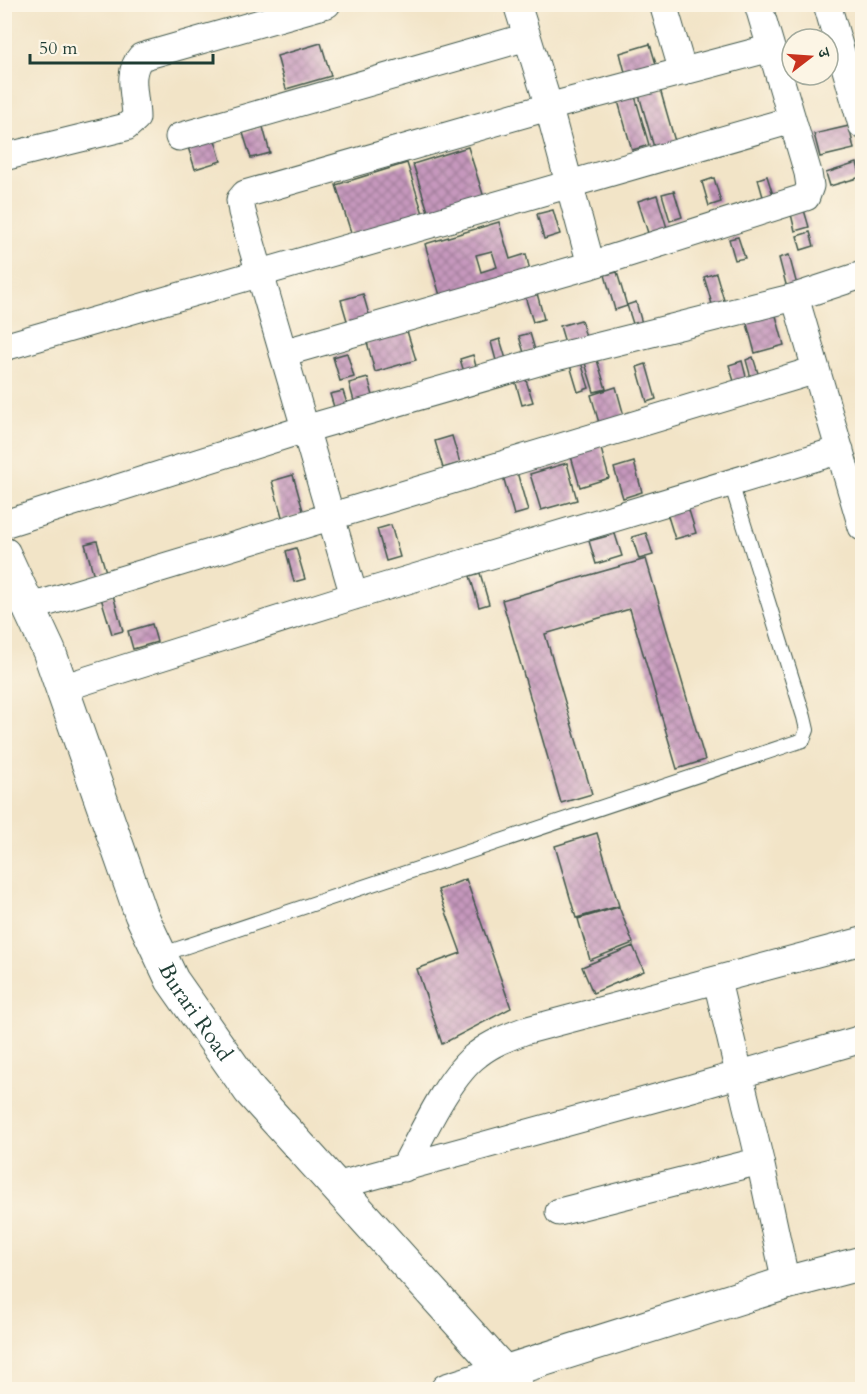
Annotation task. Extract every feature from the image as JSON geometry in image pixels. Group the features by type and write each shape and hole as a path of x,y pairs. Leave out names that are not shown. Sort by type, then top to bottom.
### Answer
{"main road":[{"name":"Burari Road","path":"4,554 48,651 141,914 172,980 250,1091 510,1381"},
{"path":"447,1389 510,1381 786,1283 862,1263"}],"street":[{"path":"4,157 126,127 136,118 136,101 132,81 133,66 141,57 327,4"},
{"path":"518,4 591,265"},
{"path":"663,4 683,72"},
{"path":"283,352 591,265 806,197 810,186 808,173 758,4"},
{"path":"827,4 862,125"},
{"path":"179,136 527,37"},
{"path":"354,596 329,517 242,212 240,200 244,194 548,107 771,48"},
{"path":"4,348 792,120"},
{"path":"4,524 305,429 552,358 795,297 862,275"},
{"path":"795,297 862,527"},
{"path":"28,608 816,370"},
{"path":"62,688 354,596 840,450"},
{"path":"404,1168 438,1107 465,1066 477,1054 496,1042 524,1030 862,941"},
{"path":"717,981 741,1073 786,1283"},
{"path":"336,1186 862,1039"},
{"path":"559,1212 760,1161"}],"lane":[{"path":"160,955 803,740 807,730 804,717 731,483"}],"building":[{"path":"321,43 331,76 286,89 277,56"},
{"path":"650,44 658,71 627,80 620,53"},
{"path":"633,89 649,145 632,150 616,94"},
{"path":"660,89 676,145 655,151 639,95"},
{"path":"849,126 854,149 820,157 814,134"},
{"path":"263,127 270,153 251,158 243,133"},
{"path":"215,140 221,161 195,169 188,147"},
{"path":"468,147 487,207 432,224 413,164"},
{"path":"407,163 425,220 354,242 336,185"},
{"path":"857,163 861,177 830,186 826,173"},
{"path":"767,176 773,195 763,197 758,179"},
{"path":"714,178 721,202 709,206 702,182"},
{"path":"674,191 682,217 670,221 662,194"},
{"path":"657,195 667,228 648,233 638,201"},
{"path":"553,210 560,234 544,239 537,214"},
{"path":"804,210 809,227 795,231 791,214"},
{"path":"499,222 510,259 526,254 530,271 443,306 425,244","holes":["492,251 497,267 481,272 476,255"]},
{"path":"810,232 814,246 801,250 797,236"},
{"path":"738,237 745,258 735,260 729,239"},
{"path":"789,255 798,289 788,292 779,258"},
{"path":"617,272 627,306 615,310 605,275"},
{"path":"716,273 726,307 714,311 704,277"},
{"path":"535,286 544,319 533,322 523,290"},
{"path":"363,294 370,318 348,324 341,300"},
{"path":"636,302 643,327 635,330 627,305"},
{"path":"775,312 784,345 755,353 746,320"},
{"path":"581,320 589,347 568,353 560,326"},
{"path":"407,331 416,360 375,372 367,342"},
{"path":"530,333 535,350 524,353 519,336"},
{"path":"500,339 508,366 498,368 491,342"},
{"path":"347,353 354,377 340,381 333,357"},
{"path":"473,355 479,378 467,382 460,359"},
{"path":"753,357 761,383 753,385 746,360"},
{"path":"580,359 589,388 578,392 569,362"},
{"path":"597,360 606,389 594,392 585,363"},
{"path":"742,361 749,388 737,391 729,365"},
{"path":"646,364 656,399 647,402 637,367"},
{"path":"525,377 533,402 522,405 515,380"},
{"path":"368,378 376,406 357,412 349,383"},
{"path":"616,387 624,416 599,423 591,395"},
{"path":"343,391 350,413 337,417 330,394"},
{"path":"452,436 460,463 443,468 435,441"},
{"path":"600,445 609,478 580,487 570,453"},
{"path":"634,462 642,492 623,498 614,468"},
{"path":"567,463 577,500 541,510 530,474"},
{"path":"517,472 528,511 514,515 503,476"},
{"path":"293,475 304,514 283,520 272,481"},
{"path":"688,507 696,533 675,539 667,513"},
{"path":"391,525 400,557 386,561 377,529"},
{"path":"646,533 653,555 639,559 632,537"},
{"path":"615,534 622,556 596,564 589,541"},
{"path":"97,541 106,572 94,576 85,544"},
{"path":"296,548 305,579 294,582 286,551"},
{"path":"646,559 705,760 677,769 630,609 545,634 592,794 561,803 502,600"},
{"path":"480,573 489,604 479,607 470,576"},
{"path":"113,595 123,631 112,634 101,598"},
{"path":"152,624 157,642 133,649 128,631"},
{"path":"597,833 619,906 576,918 555,846"},
{"path":"466,879 511,1008 442,1044 417,969 461,953 438,890"},
{"path":"619,907 633,943 590,960 578,919"},
{"path":"633,946 644,971 593,993 582,967"}]}
